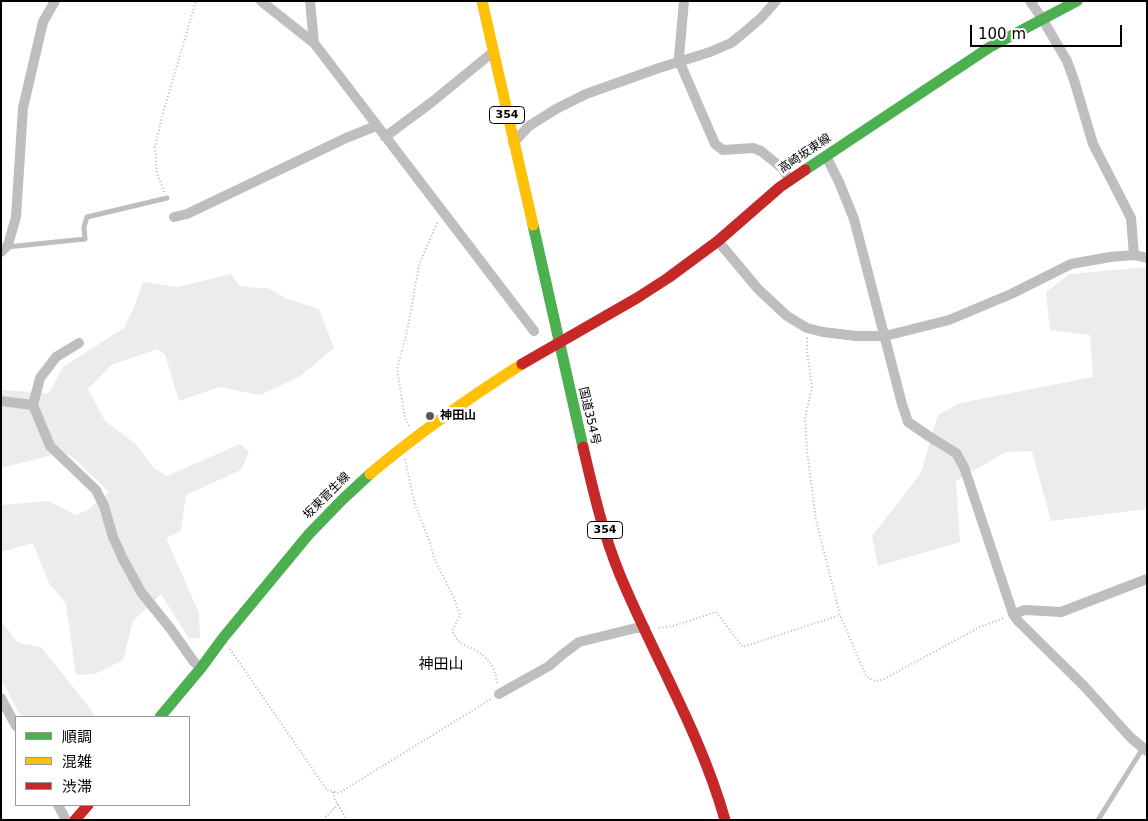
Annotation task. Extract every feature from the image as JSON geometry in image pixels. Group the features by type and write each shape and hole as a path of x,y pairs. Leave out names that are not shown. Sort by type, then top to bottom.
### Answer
{"main road":[{"name":"国道354号","path":"482,1 558,344 585,456 608,540 628,592 714,783 725,820"},
{"name":"高崎坂東線","path":"558,344 668,278 718,241 780,188 826,156 990,48 1077,1"},
{"name":"坂東菅生線","path":"161,716 309,534 342,500 402,447 473,396 524,363 558,344"},
{"path":"75,820 87,806"}],"street":[{"path":"3,250 8,245 16,217 23,108 43,22 55,1"},
{"path":"260,1 314,43 534,331"},
{"path":"310,1 314,43"},
{"path":"684,1 680,63 715,144 723,150 752,148 761,151 783,169 790,181"},
{"path":"513,143 529,126 556,109 586,94 659,68 680,63 730,43 761,18 776,1"},
{"path":"1030,1 1067,61 1093,144 1131,218 1134,255"},
{"path":"385,137 432,102 493,52"},
{"path":"174,217 187,214 346,138 376,126"},
{"path":"826,156 854,219 908,422 930,438 956,453 964,467 1013,614 1018,621 1084,686 1131,738 1145,750"},
{"path":"718,241 758,289 787,316 807,328 856,336 885,336 949,320 1011,294 1071,264 1134,255 1147,258"},
{"path":"78,343 56,358 40,378 33,406 50,446 96,490 104,506 113,537 141,592 194,662 201,668"},
{"path":"1,401 33,406"},
{"path":"1013,614 1024,610 1061,612 1147,580"},
{"path":"499,694 549,666 579,642 636,628 645,628"},
{"path":"1,698 15,724"},
{"path":"59,806 66,820"}],"lane":[{"path":"3,250 85,239 84,227 88,217 167,198"},
{"path":"1098,820 1145,750"}],"path":[{"path":"167,198 157,173 155,147 165,104 196,1"},
{"path":"415,438 406,418 397,369 407,332 419,265 442,211"},
{"path":"807,328 807,351 812,387 805,418 807,451 816,520 840,616 866,676 874,681 882,680 980,627 1013,614"},
{"path":"223,638 327,790 333,792 339,793 499,694 496,672 490,663 483,655 460,644 452,632 460,615 454,598 434,558 430,542 415,505 402,447"},
{"path":"645,628 655,629 673,626 716,612 743,647 840,616"},
{"path":"333,792 334,798 347,820"},
{"path":"323,820 338,804"}],"shaded area":[{"path":"1147,267 1147,509 1051,521 1032,451 1006,452 956,481 960,542 878,566 872,536 921,473 938,415 960,403 1093,377 1090,335 1050,330 1046,292 1070,274"},
{"path":"231,274 240,286 268,288 285,298 319,309 334,348 299,377 260,395 219,387 179,401 165,354 157,349 111,365 88,389 105,421 136,444 154,468 167,476 240,444 249,452 241,470 186,495 181,531 166,538 199,613 200,638 189,639 161,594 133,621 123,660 95,674 76,675 66,604 49,583 33,543 1,552 1,505 49,501 75,515 86,511 109,492 76,460 64,452 1,468 1,390 49,393 63,367 124,328 143,282 178,287"},
{"path":"1,621 18,643 41,647 94,716 20,716 1,679"}],"traffic: fast":[{"path":"805,170 990,47 1077,1"},
{"path":"533,225 583,447"},
{"path":"161,716 309,534 370,474"}],"traffic: slow":[{"path":"482,1 533,225"},
{"path":"370,474 444,416 522,364"}],"traffic: jam":[{"path":"522,364 668,278 718,241 780,187 805,170"},
{"path":"583,447 608,544 633,606 690,726 715,788 725,820"},
{"path":"75,820 87,806"}],"place":[{"name":"神田山","path":"430,416"}],"district":[{"name":"神田山","path":"441,665"}]}
